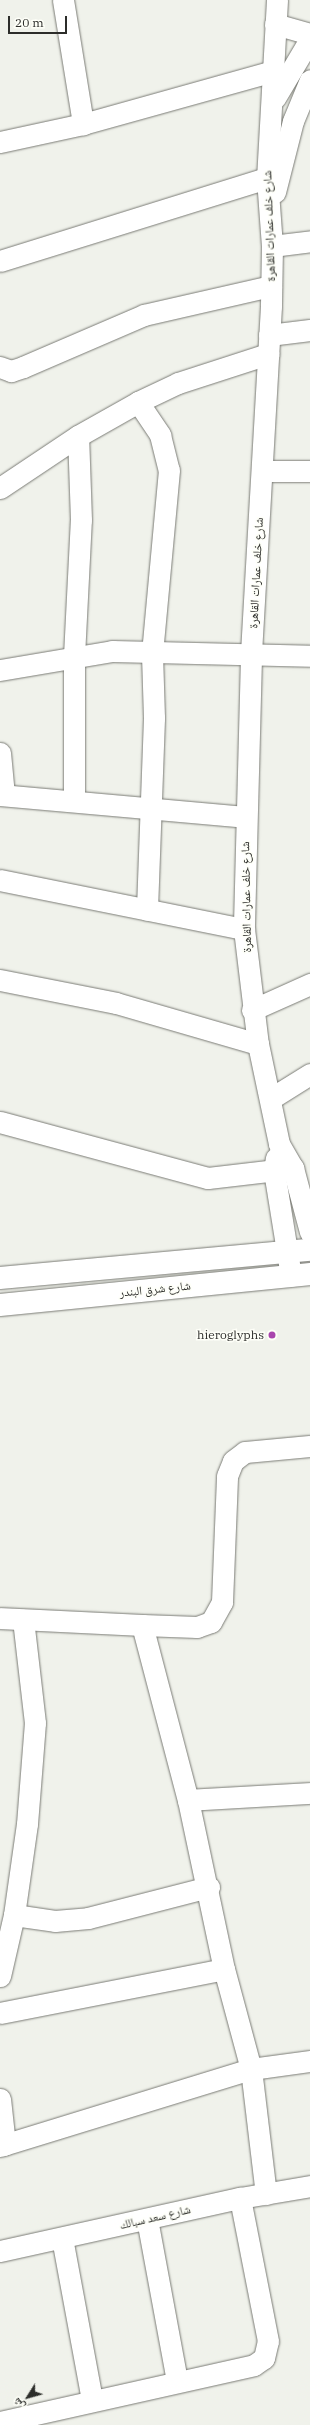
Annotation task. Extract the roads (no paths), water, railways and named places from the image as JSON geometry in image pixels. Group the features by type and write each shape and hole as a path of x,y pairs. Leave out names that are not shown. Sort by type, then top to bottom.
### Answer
{"main road":[{"path":"0,1278 310,1250"},
{"name":"شارع شرق البندر","path":"0,1305 300,1275"}],"street":[{"path":"63,0 83,124"},
{"name":"شارع خلف عمارات القاهرة","path":"277,0 273,71 268,117 267,178 271,212 271,286 245,817 244,929 252,1010 284,1170 287,1251 300,1275"},
{"path":"275,24 310,34"},
{"path":"268,117 288,72 310,39"},
{"path":"0,142 83,124 273,71"},
{"path":"271,212 293,121 310,80"},
{"path":"0,261 267,178"},
{"path":"272,246 310,241"},
{"path":"0,367 11,371 23,368 144,315 271,286"},
{"path":"0,488 78,436 138,402 178,383 268,345 310,330"},
{"path":"138,402 160,436 169,470 152,654 154,718 149,806 146,910"},
{"path":"74,801 74,656 81,520 78,436"},
{"path":"262,471 310,471"},
{"path":"0,670 74,656 112,651 152,654 252,657 310,656"},
{"path":"0,753 2,795 149,806 245,817"},
{"path":"0,880 244,929"},
{"path":"0,980 116,1003 258,1044"},
{"path":"252,1010 310,984"},
{"path":"270,1099 310,1074"},
{"path":"0,1122 208,1178 284,1170"},
{"name":"شارع خلف عمارات القاهرة","path":"284,1170 310,1232"},
{"path":"0,1618 197,1628 211,1622 222,1602 227,1476 233,1461 245,1452 310,1446"},
{"path":"0,1976 14,1915 27,1824 35,1723 23,1620"},
{"path":"142,1625 188,1800 209,1887 224,1969 251,2069 266,2194"},
{"path":"188,1800 310,1793"},
{"path":"14,1915 55,1921 88,1918 209,1887"},
{"path":"0,2013 224,1969"},
{"path":"0,2099 2,2146 251,2069 310,2061"},
{"name":"شارع سعد سبالك","path":"0,2251 240,2198 310,2186"},
{"path":"0,2422 92,2400 254,2365 267,2352 268,2341 240,2198"},
{"path":"147,2219 177,2381"},
{"path":"62,2238 92,2400"}],"place":[{"name":"hieroglyphs","path":"272,1335"}]}
